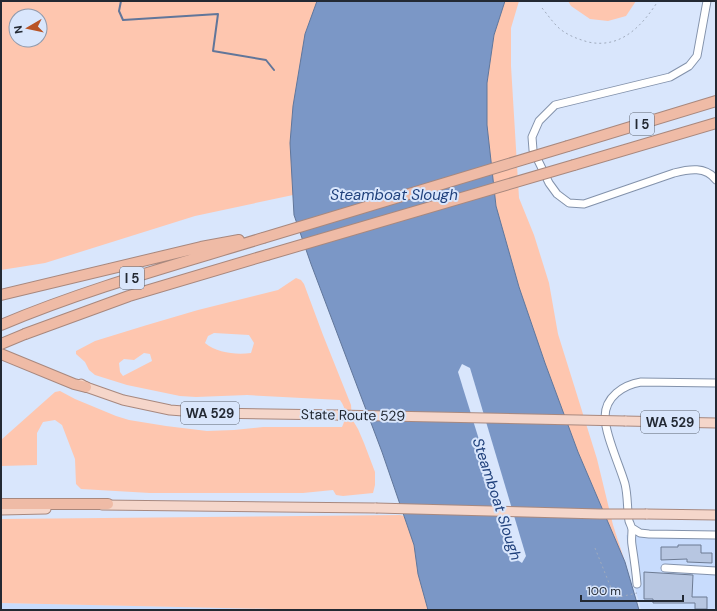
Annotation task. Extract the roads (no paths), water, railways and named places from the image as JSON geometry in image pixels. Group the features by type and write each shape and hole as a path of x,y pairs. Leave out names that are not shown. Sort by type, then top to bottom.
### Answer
{"highway":[{"name":"I 5","path":"2,324 116,283 716,101"},
{"name":"I 5","path":"1,344 129,296 716,123"},
{"path":"1,295 201,246 236,240 262,238"},
{"path":"1,354 74,384 86,387"},
{"path":"1,504 108,504"}],"main road":[{"name":"State Route 529","path":"1,348 76,380 86,387 123,400 170,410 209,414 625,421 716,421"},
{"path":"1,510 79,507 108,504 716,515"}],"street":[{"path":"707,1 697,56 689,66 670,77 555,105 544,114 532,137 533,150 548,183 557,194 569,204 584,204 689,169 702,170 716,180"},
{"path":"716,383 632,383 620,390 612,398 606,409 605,417 606,425 625,485 629,522 632,528 635,531 644,534 716,536"},
{"path":"632,528 632,544 637,584"},
{"path":"665,568 716,570"}],"water":[{"name":"Steamboat Slough","path":"317,1 505,1 494,35 487,83 487,125 496,206 519,287 545,363 578,452 625,562 639,610 428,610 418,574 414,545 382,452 294,215 290,143 293,106 305,34"}],"waterway":[{"path":"121,1 119,11 123,20 218,14 213,51 266,60 274,70"}]}
